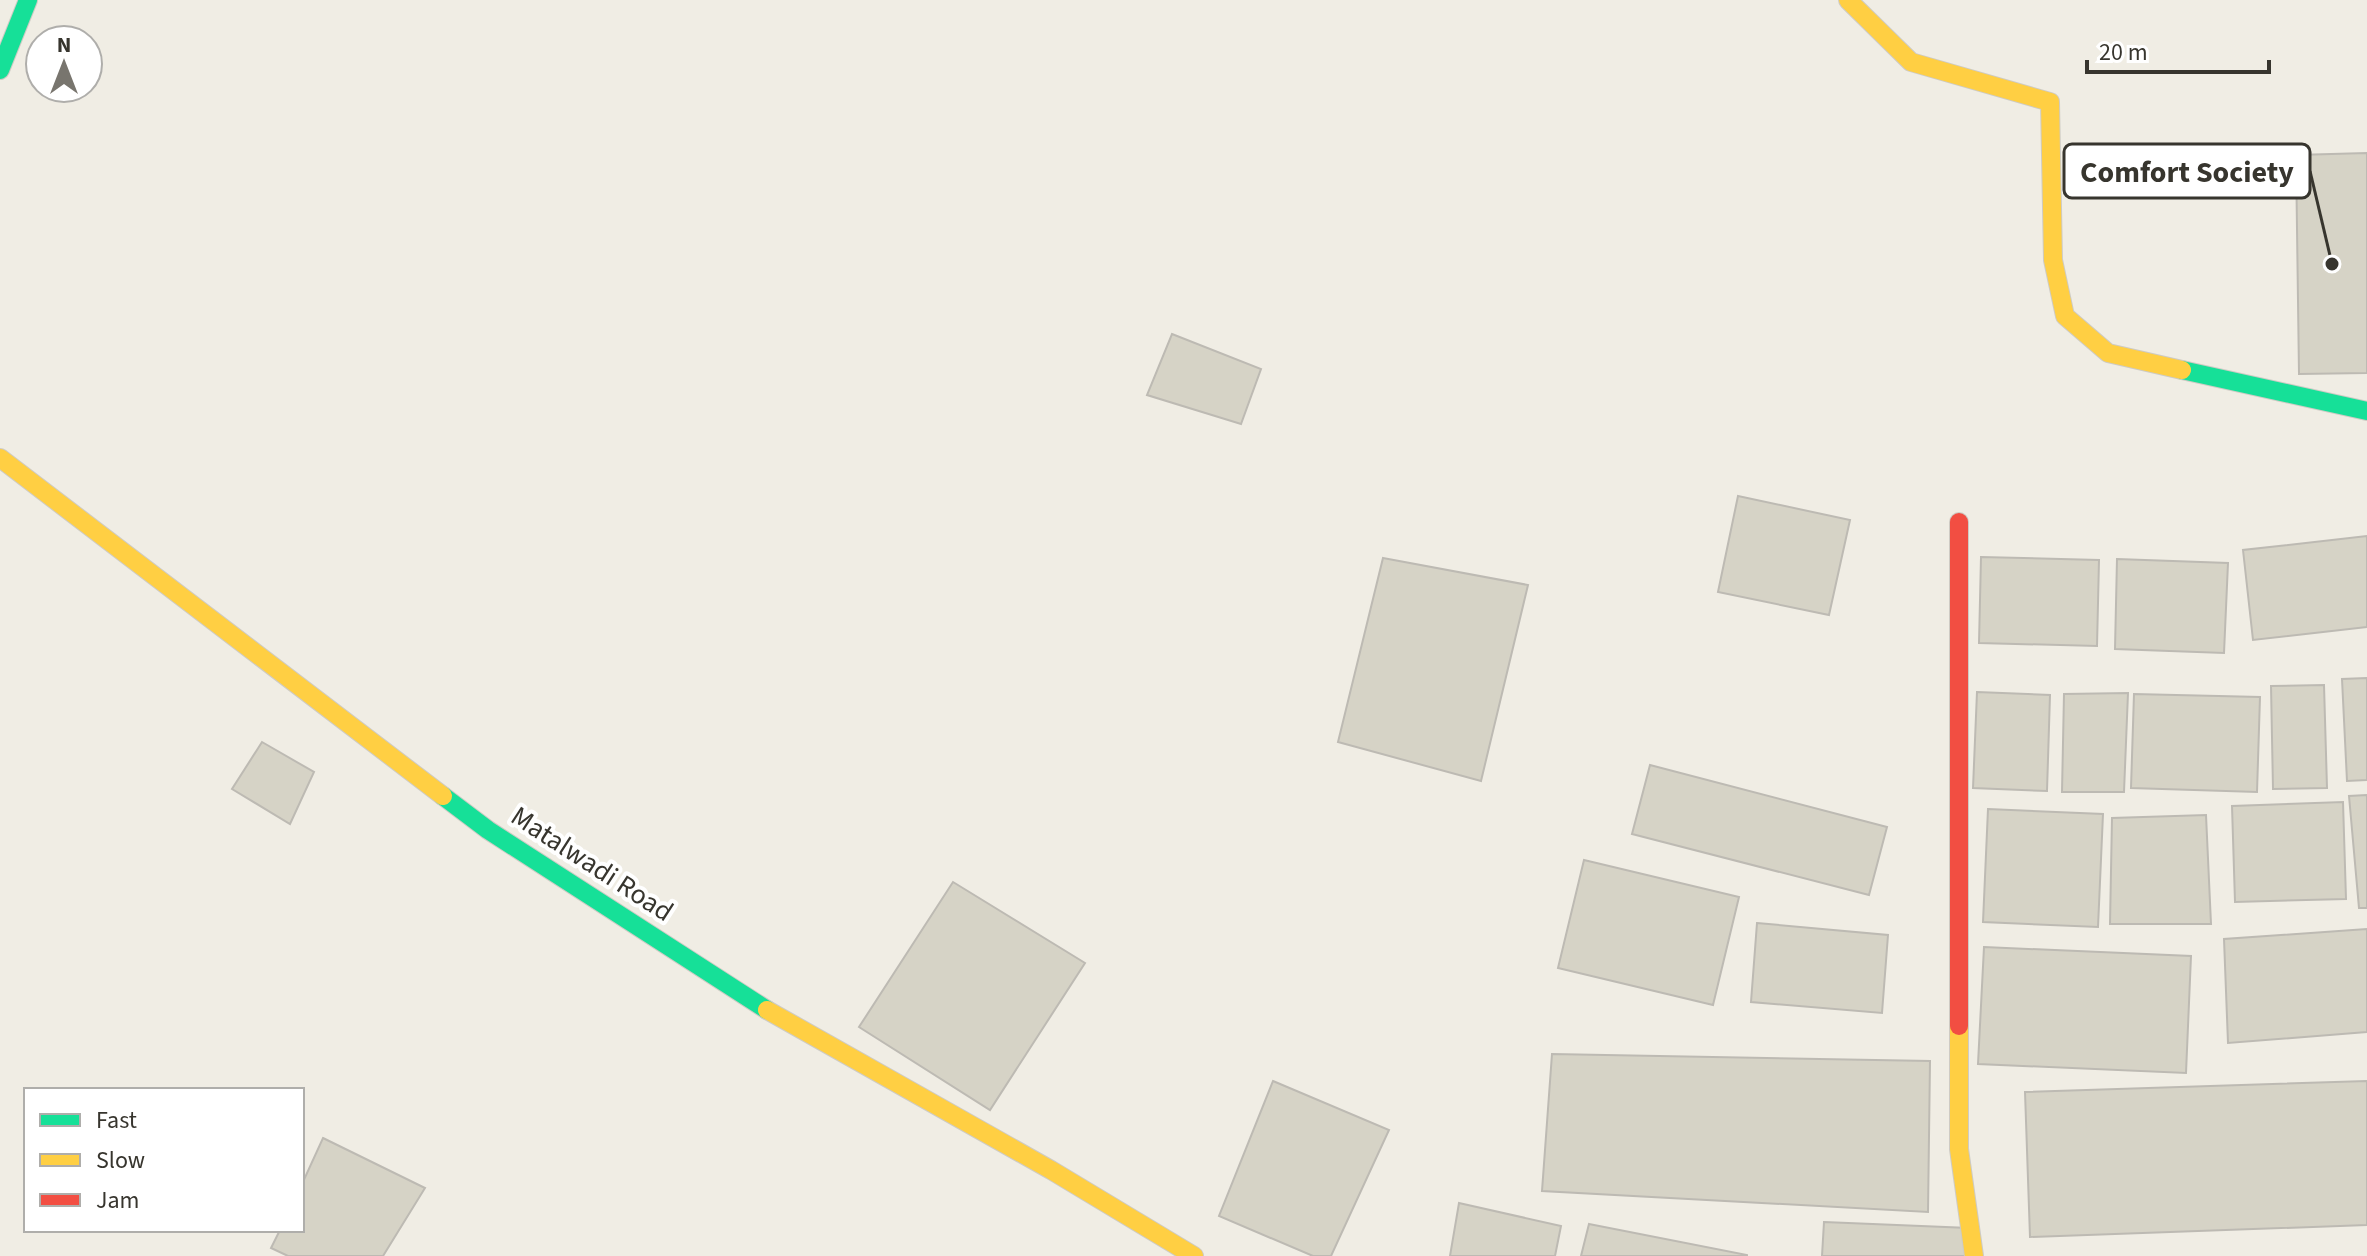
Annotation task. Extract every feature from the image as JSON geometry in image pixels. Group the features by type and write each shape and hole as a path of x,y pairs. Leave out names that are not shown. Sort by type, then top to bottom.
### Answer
{"street":[{"path":"0,70 28,0"},
{"path":"1848,0 1911,62 2050,102 2053,260 2065,316 2108,353 2367,411"},
{"name":"Matalwadi Road","path":"0,458 488,830 773,1014 1051,1170 1194,1256"},
{"path":"1959,522 1959,1149 1974,1256"}],"building":[{"path":"2367,153 2367,373 2299,374 2296,155"},
{"path":"1172,334 1261,369 1241,424 1147,395"},
{"path":"1738,496 1850,520 1829,615 1718,592"},
{"path":"2367,536 2367,627 2253,640 2243,550"},
{"path":"1981,557 2099,560 2097,646 1979,643"},
{"path":"1383,558 1528,585 1481,781 1338,742"},
{"path":"2117,559 2228,563 2224,653 2115,649"},
{"path":"2367,678 2367,780 2347,781 2342,679"},
{"path":"2324,685 2327,788 2273,789 2271,686"},
{"path":"1977,692 2050,695 2047,791 1973,788"},
{"path":"2128,693 2124,792 2062,792 2064,694"},
{"path":"2134,694 2260,697 2257,792 2131,788"},
{"path":"262,742 314,772 290,824 232,789"},
{"path":"1650,765 1887,827 1869,895 1632,834"},
{"path":"2367,795 2367,908 2359,908 2349,796"},
{"path":"2343,802 2346,899 2235,902 2232,806"},
{"path":"1988,809 2103,814 2098,927 1983,922"},
{"path":"2206,815 2211,924 2110,924 2112,818"},
{"path":"1584,860 1739,897 1713,1005 1558,968"},
{"path":"953,882 1085,963 990,1110 859,1027"},
{"path":"1757,923 1888,935 1882,1013 1751,1002"},
{"path":"2367,929 2367,1032 2228,1043 2224,939"},
{"path":"1984,947 2191,956 2186,1073 1978,1064"},
{"path":"1552,1054 1930,1061 1928,1212 1542,1191"},
{"path":"1273,1081 1389,1130 1331,1256 1313,1256 1219,1216"},
{"path":"2367,1081 2367,1225 2030,1237 2025,1092"},
{"path":"323,1138 425,1188 383,1256 288,1256 271,1248 279,1232 304,1232 304,1180"},
{"path":"1459,1203 1561,1226 1555,1256 1450,1256"},
{"path":"1824,1222 1969,1228 1970,1256 1822,1256"},
{"path":"1589,1224 1747,1255 1747,1256 1581,1256"}],"traffic: fast":[{"path":"0,70 28,0"},
{"path":"2182,370 2367,411"},
{"path":"443,796 488,830 767,1010"}],"traffic: slow":[{"path":"1848,0 1911,62 2050,102 2053,260 2065,316 2108,353 2182,370"},
{"path":"0,458 443,796"},
{"path":"767,1010 1051,1170 1194,1256"},
{"path":"1959,1026 1959,1149 1974,1256"}],"traffic: jam":[{"path":"1959,522 1959,1026"}],"place":[{"name":"Comfort Society","path":"2332,264"}]}
